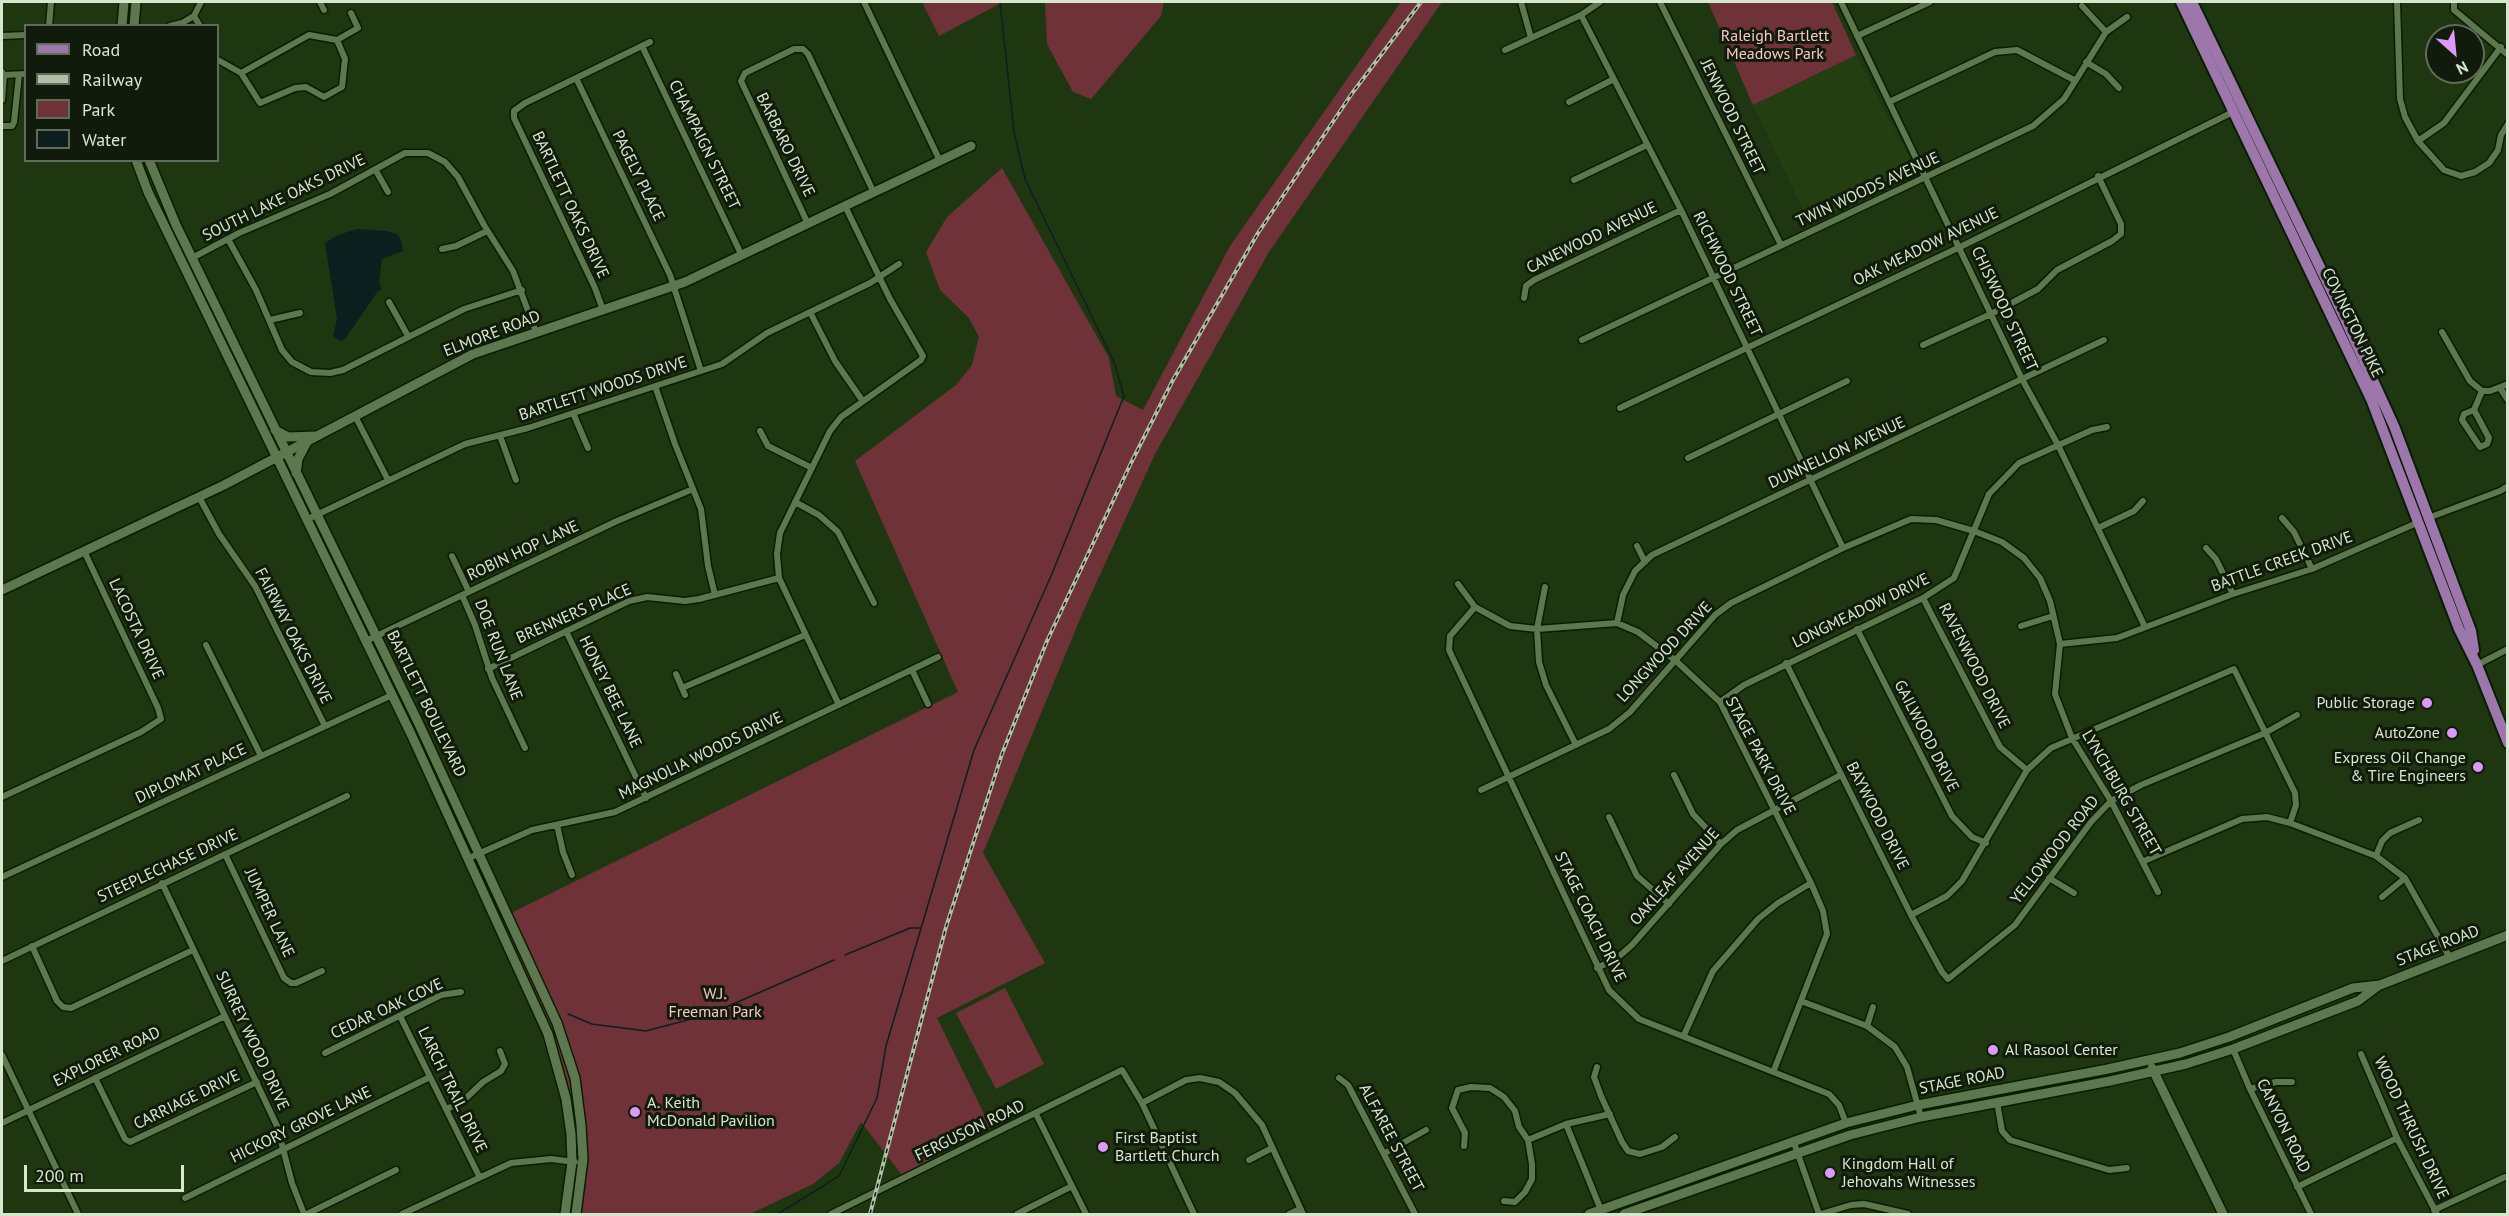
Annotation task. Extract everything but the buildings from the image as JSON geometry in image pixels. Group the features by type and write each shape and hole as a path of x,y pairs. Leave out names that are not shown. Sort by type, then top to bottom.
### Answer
{"main road":[{"path":"122,24 124,2"},
{"path":"134,24 136,2"},
{"name":"COVINGTON PIKE","path":"2181,2 2238,109"},
{"name":"COVINGTON PIKE","path":"2192,2 2238,109 2425,520 2470,631 2477,665 2508,743"},
{"name":"ELMORE ROAD","path":"2,590 199,497 320,436 464,358 674,286 742,256 971,146"},
{"name":"BARTLETT BOULEVARD","path":"137,162 148,192 275,458 392,694 548,1034 566,1099 572,1162 565,1215"},
{"name":"BARTLETT BOULEVARD","path":"150,162 176,225 480,853 562,1037 575,1078 581,1125 583,1162 576,1215"},
{"path":"148,192 159,187"},
{"path":"221,344 231,339"},
{"path":"275,430 288,437 320,436"},
{"path":"297,473 298,459 308,441"},
{"name":"STAGE ROAD","path":"1589,1215 1793,1140 1846,1123 1918,1105 2150,1060 2229,1037 2353,988 2380,985 2508,935"},
{"name":"STAGE ROAD","path":"1624,1215 1850,1135 1921,1117 2152,1073 2233,1049 2358,1001 2380,985"},
{"path":"2150,1060 2152,1073 2223,1215"}],"street":[{"path":"49,24 51,2"},
{"path":"176,24 194,16 201,2"},
{"path":"320,2 324,10"},
{"path":"864,2 940,161"},
{"path":"1521,2 1531,38"},
{"path":"1505,50 1581,15 1600,2"},
{"name":"JENWOOD STREET","path":"1660,2 1781,245"},
{"name":"CHISWOOD STREET","path":"1841,2 2022,379 2058,445 2145,627"},
{"path":"1857,36 1921,3 1930,2"},
{"path":"2397,2 2400,99 2405,117 2418,141 2444,170 2460,176 2475,172 2488,163 2498,150 2501,135 2508,124"},
{"path":"2454,2 2454,10 2508,55"},
{"path":"2082,6 2106,32"},
{"path":"241,73 309,35 337,40 358,28 351,13"},
{"name":"RICHWOOD STREET","path":"1581,15 1681,210 1843,548"},
{"path":"194,16 199,24"},
{"name":"TWIN WOODS AVENUE","path":"1582,340 2033,126 2064,99 2106,32 2127,17"},
{"path":"2,36 24,35"},
{"path":"219,61 241,73 260,103 295,88 306,87 324,97 342,87 345,59 337,40"},
{"path":"576,78 650,42"},
{"name":"CHAMPAIGN STREET","path":"642,46 742,256"},
{"path":"2418,141 2444,123 2500,47"},
{"name":"BARBARO DRIVE","path":"808,224 742,86 741,77 794,49 805,50 874,193"},
{"path":"1889,102 1995,52 2017,50 2074,80"},
{"path":"2086,62 2106,74 2119,87"},
{"path":"2,100 3,74 22,74 14,122 12,126 2,126"},
{"name":"BARTLETT OAKS DRIVE","path":"576,78 513,111 603,310"},
{"name":"PAGELY PLACE","path":"576,78 674,286 701,371"},
{"path":"1569,102 1614,79"},
{"name":"OAK MEADOW AVENUE","path":"1620,408 1960,247 2098,176 2238,109"},
{"path":"1574,180 1647,145"},
{"name":"SOUTH LAKE OAKS DRIVE","path":"192,258 228,239 319,199 405,153 420,152 437,157 451,168 488,231"},
{"path":"375,169 388,192"},
{"path":"1923,345 1991,314 2038,289 2057,270 2121,234 2121,224 2098,176"},
{"path":"839,705 779,578 777,554 780,533 838,420 862,400 921,360 923,356 894,306 845,206"},
{"name":"CANEWOOD AVENUE","path":"1524,298 1526,286 1534,280 1681,210"},
{"path":"442,249 456,246 488,231 509,263 522,290 536,332"},
{"path":"228,239 270,320 282,350 299,367 311,372 330,373 343,370 464,309 522,290"},
{"name":"BARTLETT WOODS DRIVE","path":"306,520 460,445 500,436 573,413 732,359 767,333 880,276 899,264"},
{"path":"389,302 408,336"},
{"path":"810,312 835,361 862,400"},
{"path":"270,320 300,313"},
{"path":"2442,332 2470,381 2482,391 2505,387 2508,400"},
{"name":"DUNNELLON AVENUE","path":"1617,623 1623,595 1635,571 1652,555 2104,340"},
{"path":"1688,458 1847,381"},
{"path":"655,386 703,519 708,566 715,595"},
{"path":"2474,410 2489,438 2487,444 2480,447 2462,420 2463,414 2474,410 2482,391"},
{"path":"573,413 588,448"},
{"path":"355,416 388,480"},
{"name":"LONGMEADOW DRIVE","path":"1720,702 1743,685 1923,598 1954,578 1989,494 2019,463 2092,430 2107,427"},
{"path":"760,431 768,446 812,468"},
{"path":"500,436 516,480"},
{"name":"BATTLE CREEK DRIVE","path":"2060,644 2117,638 2233,594 2312,569 2508,486"},
{"name":"ROBIN HOP LANE","path":"366,641 617,521 693,489"},
{"name":"FAIRWAY OAKS DRIVE","path":"199,497 219,534 255,586 325,726"},
{"path":"2098,528 2134,511 2143,501"},
{"path":"795,502 819,515 838,532 874,603"},
{"path":"2282,518 2294,532 2312,569"},
{"name":"LONGWOOD DRIVE","path":"1481,790 1609,729 1630,712 1715,615 1731,603 1843,548 1911,519 1936,520 1974,531"},
{"name":"LYNCHBURG STREET","path":"1974,531 2002,542 2024,558 2040,578 2050,601 2060,644 2055,694 2072,738 2111,801 2158,892"},
{"path":"1637,546 1645,562"},
{"path":"2206,548 2216,559 2233,594"},
{"name":"LACOSTA DRIVE","path":"2,798 141,732 161,719 158,708 84,551"},
{"name":"DOE RUN LANE","path":"452,556 488,669 525,748"},
{"name":"BRENNERS PLACE","path":"488,669 634,600 647,597 685,601 779,578"},
{"path":"1458,584 1475,607 1510,626 1537,629 1617,623"},
{"path":"1545,587 1537,629 1539,662 1546,685 1576,745"},
{"name":"RAVENWOOD DRIVE","path":"1923,598 2000,747 2027,770"},
{"name":"STAGE COACH DRIVE","path":"1475,607 1450,636 1449,650 1507,778 1609,990 1639,1018 1774,1070 1829,1094 1839,1105 1846,1123"},
{"path":"2021,626 2053,616"},
{"name":"STAGE PARK DRIVE","path":"1617,623 1638,632 1675,660 1720,702 1823,911 1827,934 1774,1070"},
{"name":"GAILWOOD DRIVE","path":"1857,628 1952,816 1972,837 1986,843"},
{"name":"HONEY BEE LANE","path":"566,631 646,798"},
{"path":"676,674 683,692 805,634"},
{"path":"206,645 261,756"},
{"path":"2477,665 2508,650"},
{"name":"MAGNOLIA WOODS DRIVE","path":"469,858 523,833 610,814 938,657"},
{"name":"BAYWOOD DRIVE","path":"1786,663 1911,915 1948,979"},
{"path":"1911,915 1947,896 1962,881 2027,770 2051,748 2234,669 2295,793 2296,805 2290,823"},
{"path":"912,670 928,704"},
{"name":"DIPLOMAT PLACE","path":"2,878 392,694"},
{"name":"YELLOWOOD ROAD","path":"1948,979 2015,925 2091,822 2111,801 2141,785 2265,733 2296,715"},
{"path":"1674,775 1694,814 1721,844"},
{"name":"OAKLEAF AVENUE","path":"1597,968 1616,959 1632,945 1721,844 1737,830 1841,775"},
{"name":"STEEPLECHASE DRIVE","path":"2,961 347,796"},
{"path":"1609,817 1637,876 1669,904"},
{"path":"2144,861 2242,819 2267,817 2290,823 2376,856 2405,878 2450,958"},
{"path":"2376,856 2382,841 2390,833 2419,820"},
{"path":"557,825 564,857 572,875"},
{"name":"JUMPER LANE","path":"225,854 284,978 291,983 322,971"},
{"path":"2049,878 2074,893"},
{"path":"2382,897 2405,878"},
{"path":"1684,1035 1713,971 1758,919 1778,903 1811,883"},
{"name":"SURREY WOOD DRIVE","path":"162,884 277,1126 292,1183 306,1215"},
{"path":"32,946 57,1001 63,1007 71,1008 193,950"},
{"name":"CEDAR OAK COVE","path":"325,1053 446,993 461,992"},
{"path":"1801,1001 1867,1026 1895,1047 1907,1067 1921,1117"},
{"path":"1867,1026 1873,1007"},
{"name":"EXPLORER ROAD","path":"2,1123 225,1016"},
{"name":"LARCH TRAIL DRIVE","path":"400,1016 479,1176"},
{"name":"CANYON ROAD","path":"2233,1049 2311,1215"},
{"path":"447,1109 463,1101 483,1082 501,1071 505,1064 500,1051"},
{"name":"WOOD THRUSH DRIVE","path":"2361,1054 2397,1138 2435,1212"},
{"path":"2,1055 78,1215"},
{"path":"1597,1067 1594,1077 1628,1151 1640,1155 1662,1147 1675,1137"},
{"name":"FERGUSON ROAD","path":"831,1215 1122,1070 1142,1103"},
{"name":"HICKORY GROVE LANE","path":"185,1198 430,1077"},
{"name":"CARRIAGE DRIVE","path":"95,1078 124,1139 130,1142 257,1082"},
{"path":"1194,1215 1142,1103 1186,1080 1200,1078 1219,1082 1235,1093 1262,1125 1302,1212 1288,1215"},
{"name":"ALFAREE STREET","path":"1339,1078 1348,1085 1415,1215"},
{"path":"2250,1089 2276,1082 2292,1082"},
{"path":"1464,1146 1465,1133 1452,1108 1458,1090 1471,1087 1490,1088 1504,1097 1515,1111 1519,1127 1528,1140 1532,1179 1525,1192 1515,1202 1504,1201"},
{"path":"1997,1102 2001,1131 2010,1140 2109,1170 2127,1168"},
{"path":"1036,1114 1086,1215"},
{"path":"1528,1140 1566,1124 1610,1114"},
{"path":"1566,1124 1602,1212"},
{"path":"1384,1153 1426,1130"},
{"path":"2297,1187 2397,1138"},
{"path":"1793,1140 1820,1215 1851,1205 1864,1204 1908,1215"},
{"path":"1249,1160 1272,1148"},
{"path":"402,1215 479,1176 520,1161 583,1162"},
{"path":"306,1215 396,1170"},
{"path":"2435,1212 2505,1177"},
{"path":"1017,1215 1072,1186"}],"shaded area":[{"path":"1856,55 1917,173 1810,224 1753,105"}],"green space":[{"path":"922,2 1003,2 939,36"},
{"path":"1045,2 1164,2 1161,16 1091,99 1073,92 1047,44"},
{"name":"W.J. Freeman Park","path":"1401,2 1442,2 1269,252 1155,454 1083,612 983,853 1045,963 937,1018 990,1126 902,1175 861,1122 839,1163 813,1184 750,1214 565,1214 572,1162 559,1070 497,920 958,692 855,461 956,385 972,365 979,337 969,318 940,290 926,252 947,217 1002,168 1109,358 1116,396 1143,410 1230,246"},
{"name":"Raleigh Bartlett Meadows Park","path":"1708,2 1832,2 1856,55 1753,105"},
{"path":"1005,988 1044,1064 996,1089 956,1013"}],"water":[{"path":"357,229 397,234 403,251 382,259 379,282 382,289 378,291 345,339 340,341 333,336 337,319 325,243 338,235"}],"waterway":[{"path":"778,1214 839,1176 877,1098 886,1046 974,750 1051,576 1124,396 1114,362 1025,179 1014,132 1000,2"},
{"path":"845,955 910,928 920,928"},
{"path":"568,1014 592,1024 646,1031 710,1014 834,960"}],"railway":[{"path":"870,1214 946,927 1002,754 1047,641 1173,380 1258,233 1353,92 1421,2"}],"place":[{"name":"Public Storage","path":"2427,703"},
{"name":"AutoZone","path":"2452,733"},
{"name":"Express Oil Change & Tire Engineers","path":"2478,767"},
{"name":"Al Rasool Center","path":"1993,1050"},
{"name":"A. Keith McDonald Pavilion","path":"635,1112"},
{"name":"First Baptist Bartlett Church","path":"1103,1147"},
{"name":"Kingdom Hall of Jehovahs Witnesses","path":"1830,1173"}]}
